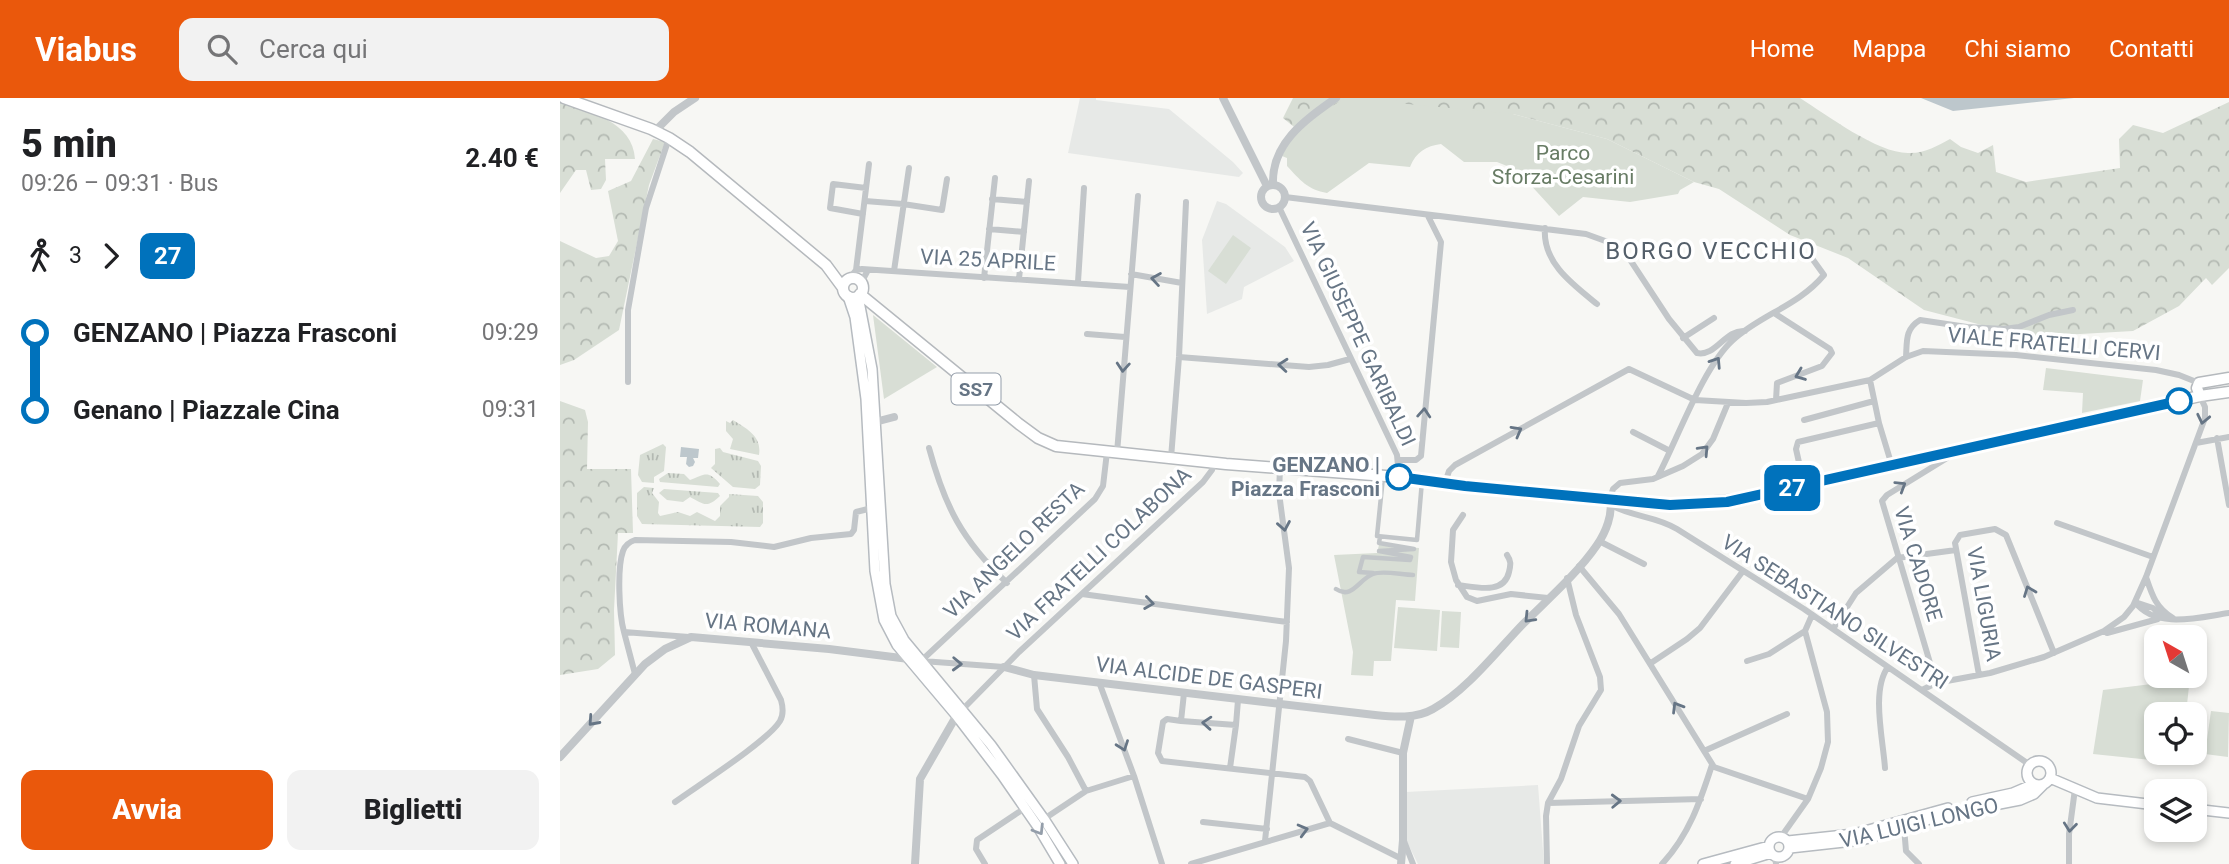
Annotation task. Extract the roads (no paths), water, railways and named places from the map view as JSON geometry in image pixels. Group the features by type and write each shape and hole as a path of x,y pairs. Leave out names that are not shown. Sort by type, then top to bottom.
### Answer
{"main road":[{"name":"SS7","path":"564,98 653,130 690,152 1038,438 1063,447 1214,463 1399,477 1611,502 1684,505 1739,500 2200,396 2229,392"},
{"path":"854,287 862,312 872,369 887,601 899,632 1044,819 1073,864"},
{"path":"854,287 866,398 875,571 880,606 889,631 909,659 960,712 1060,864"},
{"path":"862,312 872,304"},
{"path":"2200,396 2197,388 2199,383 2229,378"},
{"path":"2042,782 2052,771 2045,762 2037,761 2030,765 2027,775 2042,782 2107,800 2144,805"},
{"name":"VIA LUIGI LONGO","path":"1786,842 1851,842 1954,813 2020,800 2034,794 2042,782"},
{"name":"VIA LUIGI LONGO","path":"1786,842 1854,834 1926,813 2014,793 2042,782"},
{"path":"2207,810 2229,813"},
{"path":"1703,864 1786,855 1786,842 1774,838 1773,855"},
{"path":"1735,864 1773,855"}],"street":[{"path":"680,108 682,98"},
{"path":"653,130 695,98"},
{"path":"1223,98 1270,186 1282,189 1285,197"},
{"path":"1285,197 1279,207 1270,208 1263,203 1261,194 1270,186 1274,164 1286,140 1307,119 1336,98"},
{"path":"628,382 628,310 641,230 659,163 669,138"},
{"path":"854,287 869,164"},
{"path":"894,271 909,168"},
{"path":"984,278 995,177"},
{"path":"865,201 942,211 947,179"},
{"path":"1019,279 1028,181"},
{"path":"863,214 830,208 833,184 866,188"},
{"path":"1078,282 1084,188"},
{"name":"VIA ANGELO RESTA","path":"921,661 1099,495 1112,452 1138,196"},
{"path":"1285,197 1586,234 1621,249 1683,338 1700,354 1705,354 1799,299 1824,275 1811,257"},
{"path":"992,199 1027,201"},
{"path":"1171,458 1186,202"},
{"name":"VIA GIUSEPPE GARIBALDI","path":"1279,207 1398,460 1399,477"},
{"path":"1398,460 1416,460 1421,456 1441,242 1428,216"},
{"path":"1545,228 1545,245 1553,261 1597,304"},
{"path":"989,229 1024,232"},
{"path":"854,287 868,270"},
{"name":"VIA 25 APRILE","path":"854,287 868,270 1130,287"},
{"path":"1131,274 1182,283"},
{"path":"1445,484 1449,471 1454,466 1629,369 1695,400 1754,403 1871,380 1906,357 1905,337 1920,320 2008,329 2044,316 2073,310"},
{"path":"1774,313 1832,352 1822,366 1777,383 1776,400"},
{"path":"1683,338 1714,318"},
{"path":"1658,476 1695,400 1724,350 1742,330"},
{"path":"1087,334 1125,337"},
{"name":"VIALE FRATELLI CERVI","path":"1906,357 1923,351 2015,355 2156,370 2199,383"},
{"path":"1179,357 1304,367 1328,365 1350,359"},
{"path":"1871,380 1879,423 1892,466"},
{"path":"1922,690 1936,683 1979,675 2053,653 2120,621 2135,603 2146,577 2206,415 2200,396"},
{"path":"1804,420 1874,401"},
{"path":"1236,725 1167,719 1163,722 1158,753 1161,760 1166,762 1273,772 1307,778 1330,823 1401,861 1403,753 1410,716 1431,710 1453,695 1579,566 1600,541 1616,485 1649,480 1683,466 1704,452 1713,439 1728,403"},
{"path":"875,422 894,418"},
{"path":"1804,485 1796,449 1798,442 1879,423"},
{"path":"1633,432 1670,451"},
{"path":"2196,443 2229,437"},
{"path":"2217,438 2229,505"},
{"path":"929,448 953,516 975,549 1007,583"},
{"name":"VIA CADORE","path":"1936,683 1897,558 1882,499 1956,452"},
{"name":"VIA FRATELLI COLABONA","path":"960,712 1004,667 1203,482 1214,463"},
{"path":"1265,841 1287,622 1289,555 1279,493 1280,468"},
{"path":"1383,476 1377,536 1380,537 1379,543 1415,549 1379,551 1411,557 1410,560 1363,557 1359,572 1413,575"},
{"path":"1380,537 1417,540 1423,480"},
{"name":"VIA SEBASTIANO SILVESTRI","path":"1611,502 1624,512 1669,524 1833,629 2030,765"},
{"path":"635,674 620,607 622,555 631,541 722,541 777,547 811,538 851,534 856,512 872,508"},
{"path":"1463,515 1453,530 1451,556 1452,569 1466,597 1474,600 1511,594 1548,598"},
{"path":"2057,523 2153,557"},
{"name":"VIA LIGURIA","path":"1979,675 1956,550 1956,538 1960,535 2002,531 2009,540 2053,653"},
{"path":"1600,541 1644,564"},
{"path":"1833,629 1856,593 1897,558 1956,550"},
{"path":"1458,585 1492,588 1501,585 1509,575 1511,562 1507,555"},
{"path":"1579,566 1609,600 1651,663 1712,765 1719,770 1808,799"},
{"path":"1651,663 1697,631 1742,571"},
{"path":"1336,589 1342,593 1348,592 1374,573"},
{"path":"2146,577 2158,606 2175,619"},
{"path":"1547,864 1548,803 1561,779 1580,723 1601,690 1597,669 1575,610 1567,578"},
{"path":"1082,594 1287,622"},
{"path":"2135,603 2153,608 2163,618"},
{"path":"2091,637 2163,618 2229,613"},
{"path":"1747,661 1773,652 1805,631 1812,615"},
{"path":"1786,842 1823,762 1829,730 1827,712 1805,631"},
{"path":"624,632 691,637"},
{"name":"VIA ROMANA","path":"560,757 635,674 662,651 691,637 909,659"},
{"path":"675,802 765,737 780,720 783,712 781,700 752,644"},
{"path":"909,659 1004,667"},
{"name":"VIA ALCIDE DE GASPERI","path":"1004,667 1034,675 1238,700 1375,715 1410,716"},
{"path":"1885,768 1879,692 1881,679 1888,667"},
{"path":"1034,675 1037,709 1086,791"},
{"path":"1099,682 1134,776 1162,864"},
{"path":"1181,721 1184,693"},
{"path":"1230,768 1238,700"},
{"path":"916,864 920,779 960,712"},
{"path":"1704,751 1787,714"},
{"path":"1348,739 1403,753"},
{"path":"1662,864 1683,838 1701,799 1712,765"},
{"path":"1044,819 1086,791 1134,776"},
{"path":"2069,864 2069,827 2075,789"},
{"path":"1548,803 1701,799"},
{"path":"985,864 976,849 977,840 1025,808"},
{"path":"1203,822 1267,829"},
{"path":"1191,864 1330,823"},
{"path":"1904,827 1906,851 1919,864"},
{"path":"1403,840 1413,864"}],"place":[{"name":"GENZANO | Piazza Frasconi","path":"1399,477"}],"district":[{"name":"BORGO VECCHIO","path":"1711,251"}],"park label":[{"name":"Parco Sforza-Cesarini","path":"1563,165"}]}
